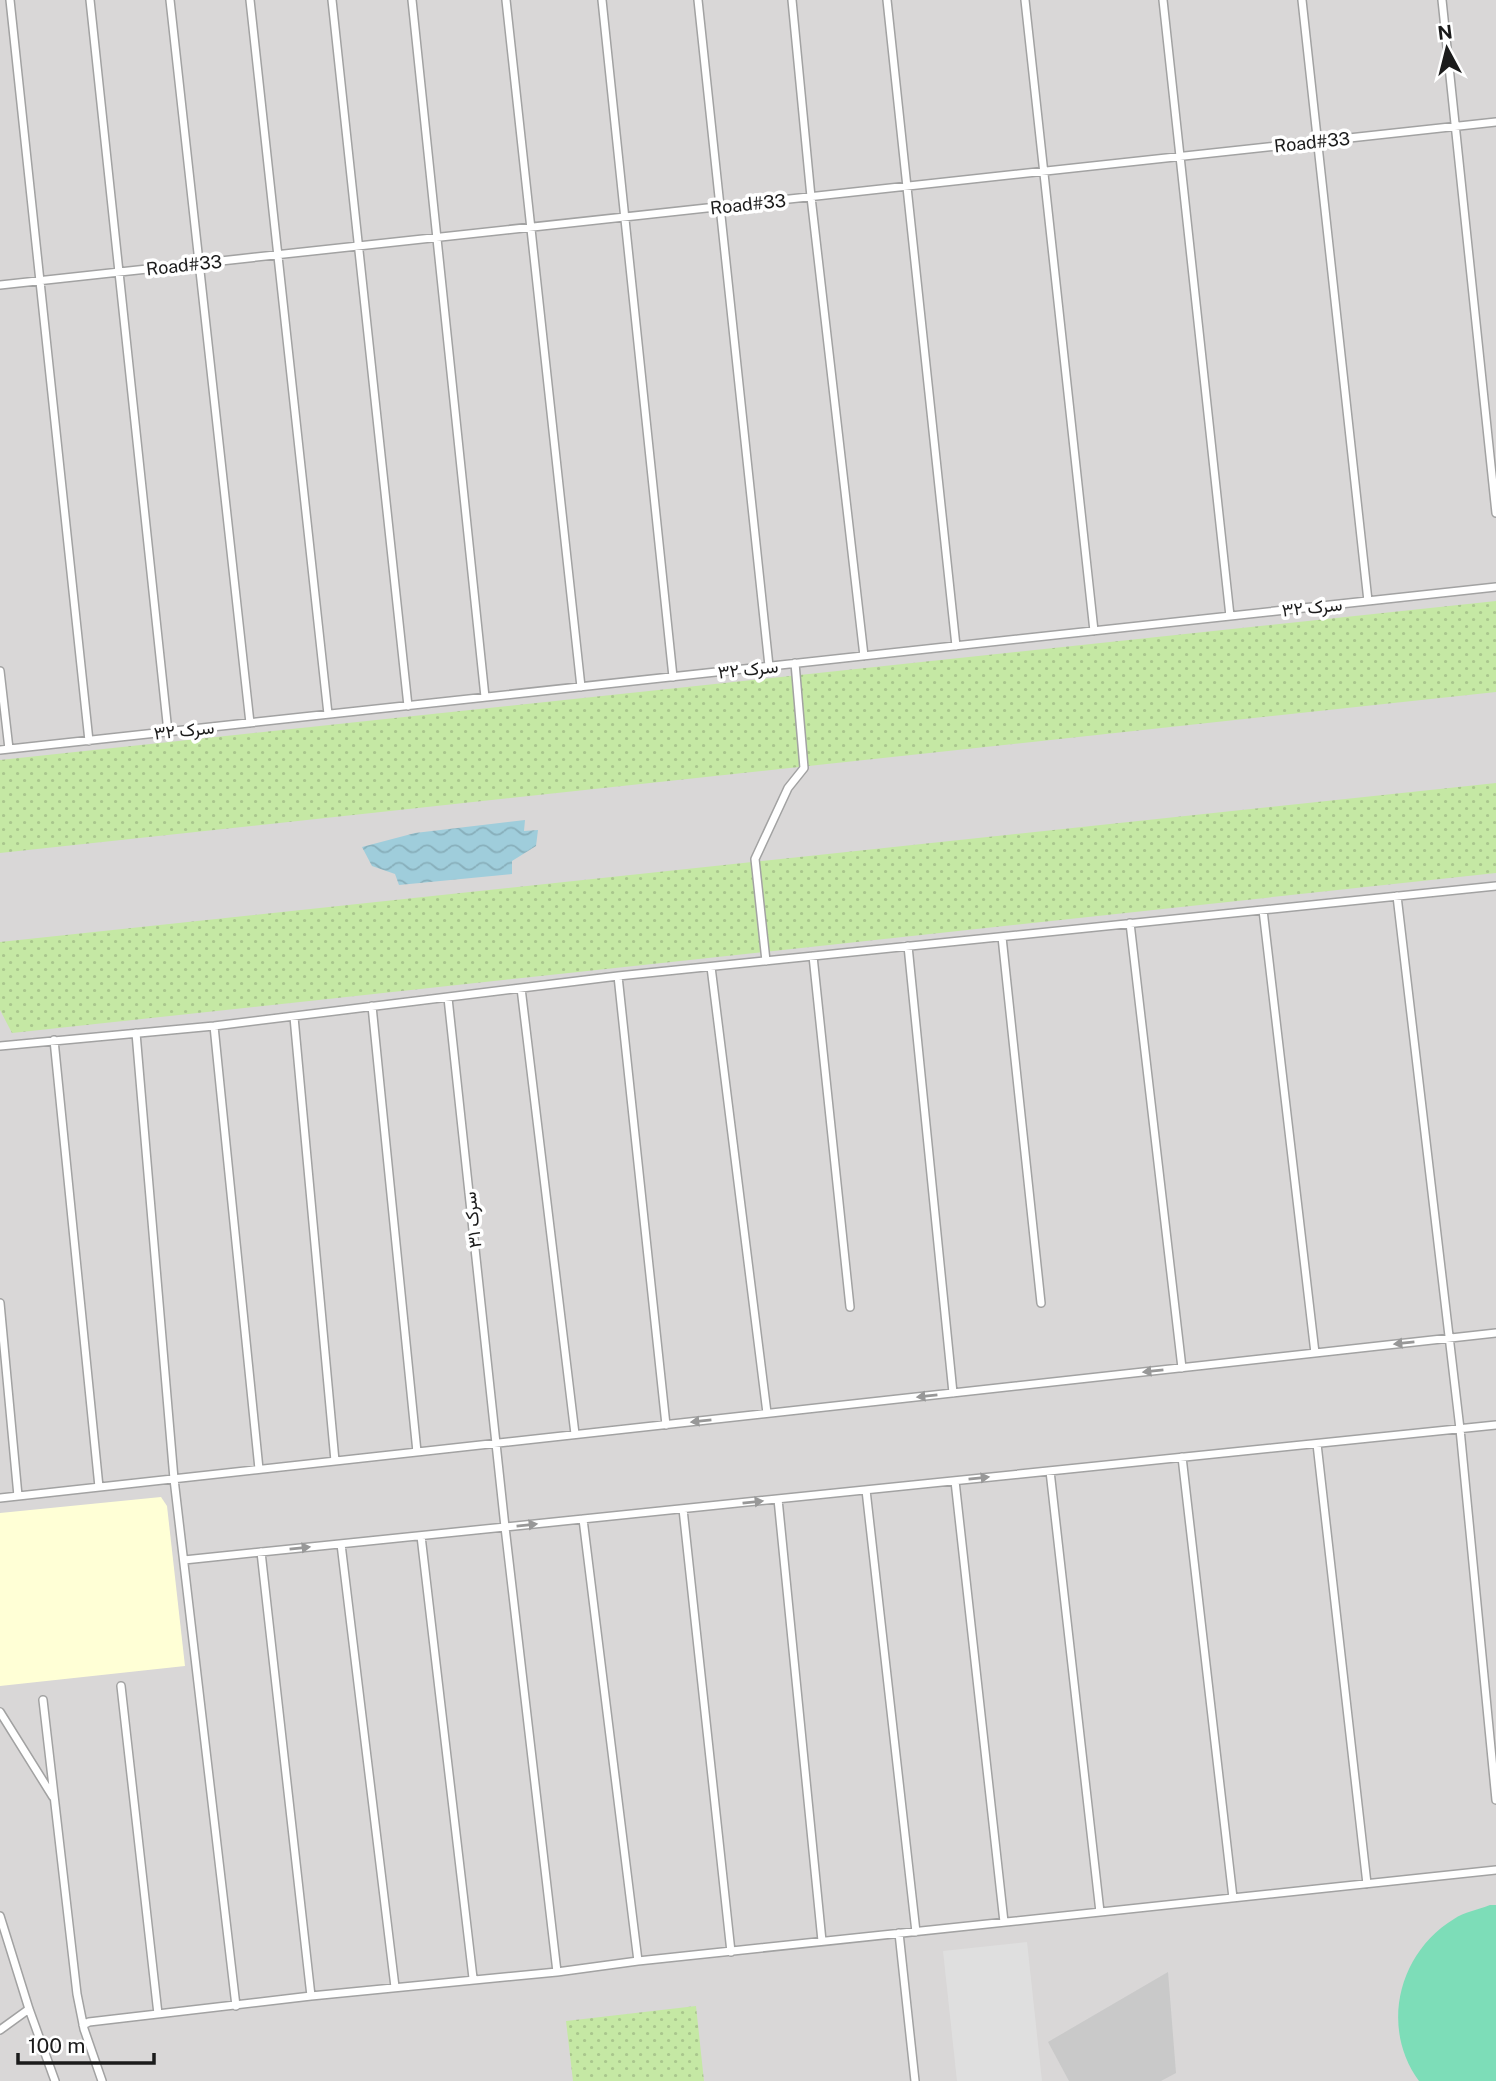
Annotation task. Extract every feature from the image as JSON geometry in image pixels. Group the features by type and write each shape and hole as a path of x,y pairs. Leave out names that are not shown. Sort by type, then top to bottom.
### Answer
{"street":[{"path":"10,0 89,740"},
{"path":"90,0 168,732"},
{"path":"170,0 250,723"},
{"path":"250,0 328,714"},
{"path":"332,0 408,706"},
{"path":"412,0 485,697"},
{"path":"506,0 581,687"},
{"path":"602,0 673,677"},
{"path":"698,0 769,666"},
{"path":"792,0 811,197 864,656"},
{"path":"887,0 956,646"},
{"path":"1025,0 1094,631"},
{"path":"1163,0 1230,616"},
{"path":"1302,0 1368,601"},
{"path":"1441,0 1496,513"},
{"name":"Road#33","path":"0,285 1496,122"},
{"name":"سرک ۳۲","path":"4,750 1496,587"},
{"path":"766,961 755,859 788,788 804,768 795,663"},
{"path":"0,671 4,750"},
{"path":"0,1045 214,1026 618,976 1496,886"},
{"path":"1397,896 1460,1429 1496,1800"},
{"path":"1263,910 1315,1353"},
{"path":"1130,923 1182,1368"},
{"path":"1002,937 1041,1303"},
{"path":"908,946 953,1393"},
{"path":"813,956 850,1307"},
{"path":"711,967 766,1413"},
{"path":"618,976 666,1424"},
{"path":"521,988 575,1434"},
{"name":"سرک ۳۱","path":"448,998 505,1527 557,1972"},
{"path":"372,1006 417,1452"},
{"path":"293,1017 335,1461"},
{"path":"214,1026 259,1469"},
{"path":"136,1033 174,1479 236,2006"},
{"path":"54,1041 99,1487"},
{"path":"0,1303 19,1496"},
{"path":"0,1497 1496,1333"},
{"path":"184,1560 1496,1425"},
{"path":"1317,1444 1367,1884"},
{"path":"1182,1457 1233,1898"},
{"path":"1051,1471 1100,1912"},
{"path":"955,1481 1004,1922"},
{"path":"866,1490 916,1931"},
{"path":"778,1499 822,1941"},
{"path":"683,1509 731,1952"},
{"path":"583,1519 638,1961"},
{"path":"421,1536 473,1978"},
{"path":"341,1544 395,1987"},
{"path":"261,1552 311,1996"},
{"path":"121,1686 158,2014"},
{"path":"43,1700 77,1994 83,2025 102,2081"},
{"path":"0,1712 55,1800"},
{"path":"83,2025 89,2022 473,1978 557,1972 822,1941 1496,1870"},
{"path":"0,1916 55,2081"},
{"path":"899,1933 915,2081"},
{"path":"0,2030 29,2009"}],"shaded area":[{"path":"0,0 1496,0 1496,2081 0,2081"},
{"path":"161,1497 167,1506 185,1666 0,1686 0,1513"},
{"path":"1027,1942 1042,2081 957,2081 943,1951"},
{"path":"1168,1972 1176,2073 1161,2081 1069,2081 1048,2042"}],"green space":[{"path":"1496,601 1496,692 0,853 0,760"},
{"path":"1496,783 1496,873 12,1033 0,1010 0,942"},
{"path":"1496,1905 1496,2081 1419,2081 1407,2060 1400,2038 1398,2015 1408,1971 1419,1951 1435,1934 1458,1917"},
{"path":"696,2006 704,2081 573,2081 566,2021"}],"water":[{"path":"525,820 524,831 538,830 536,846 512,861 512,874 399,885 395,874 372,866 362,847 415,833"}]}
